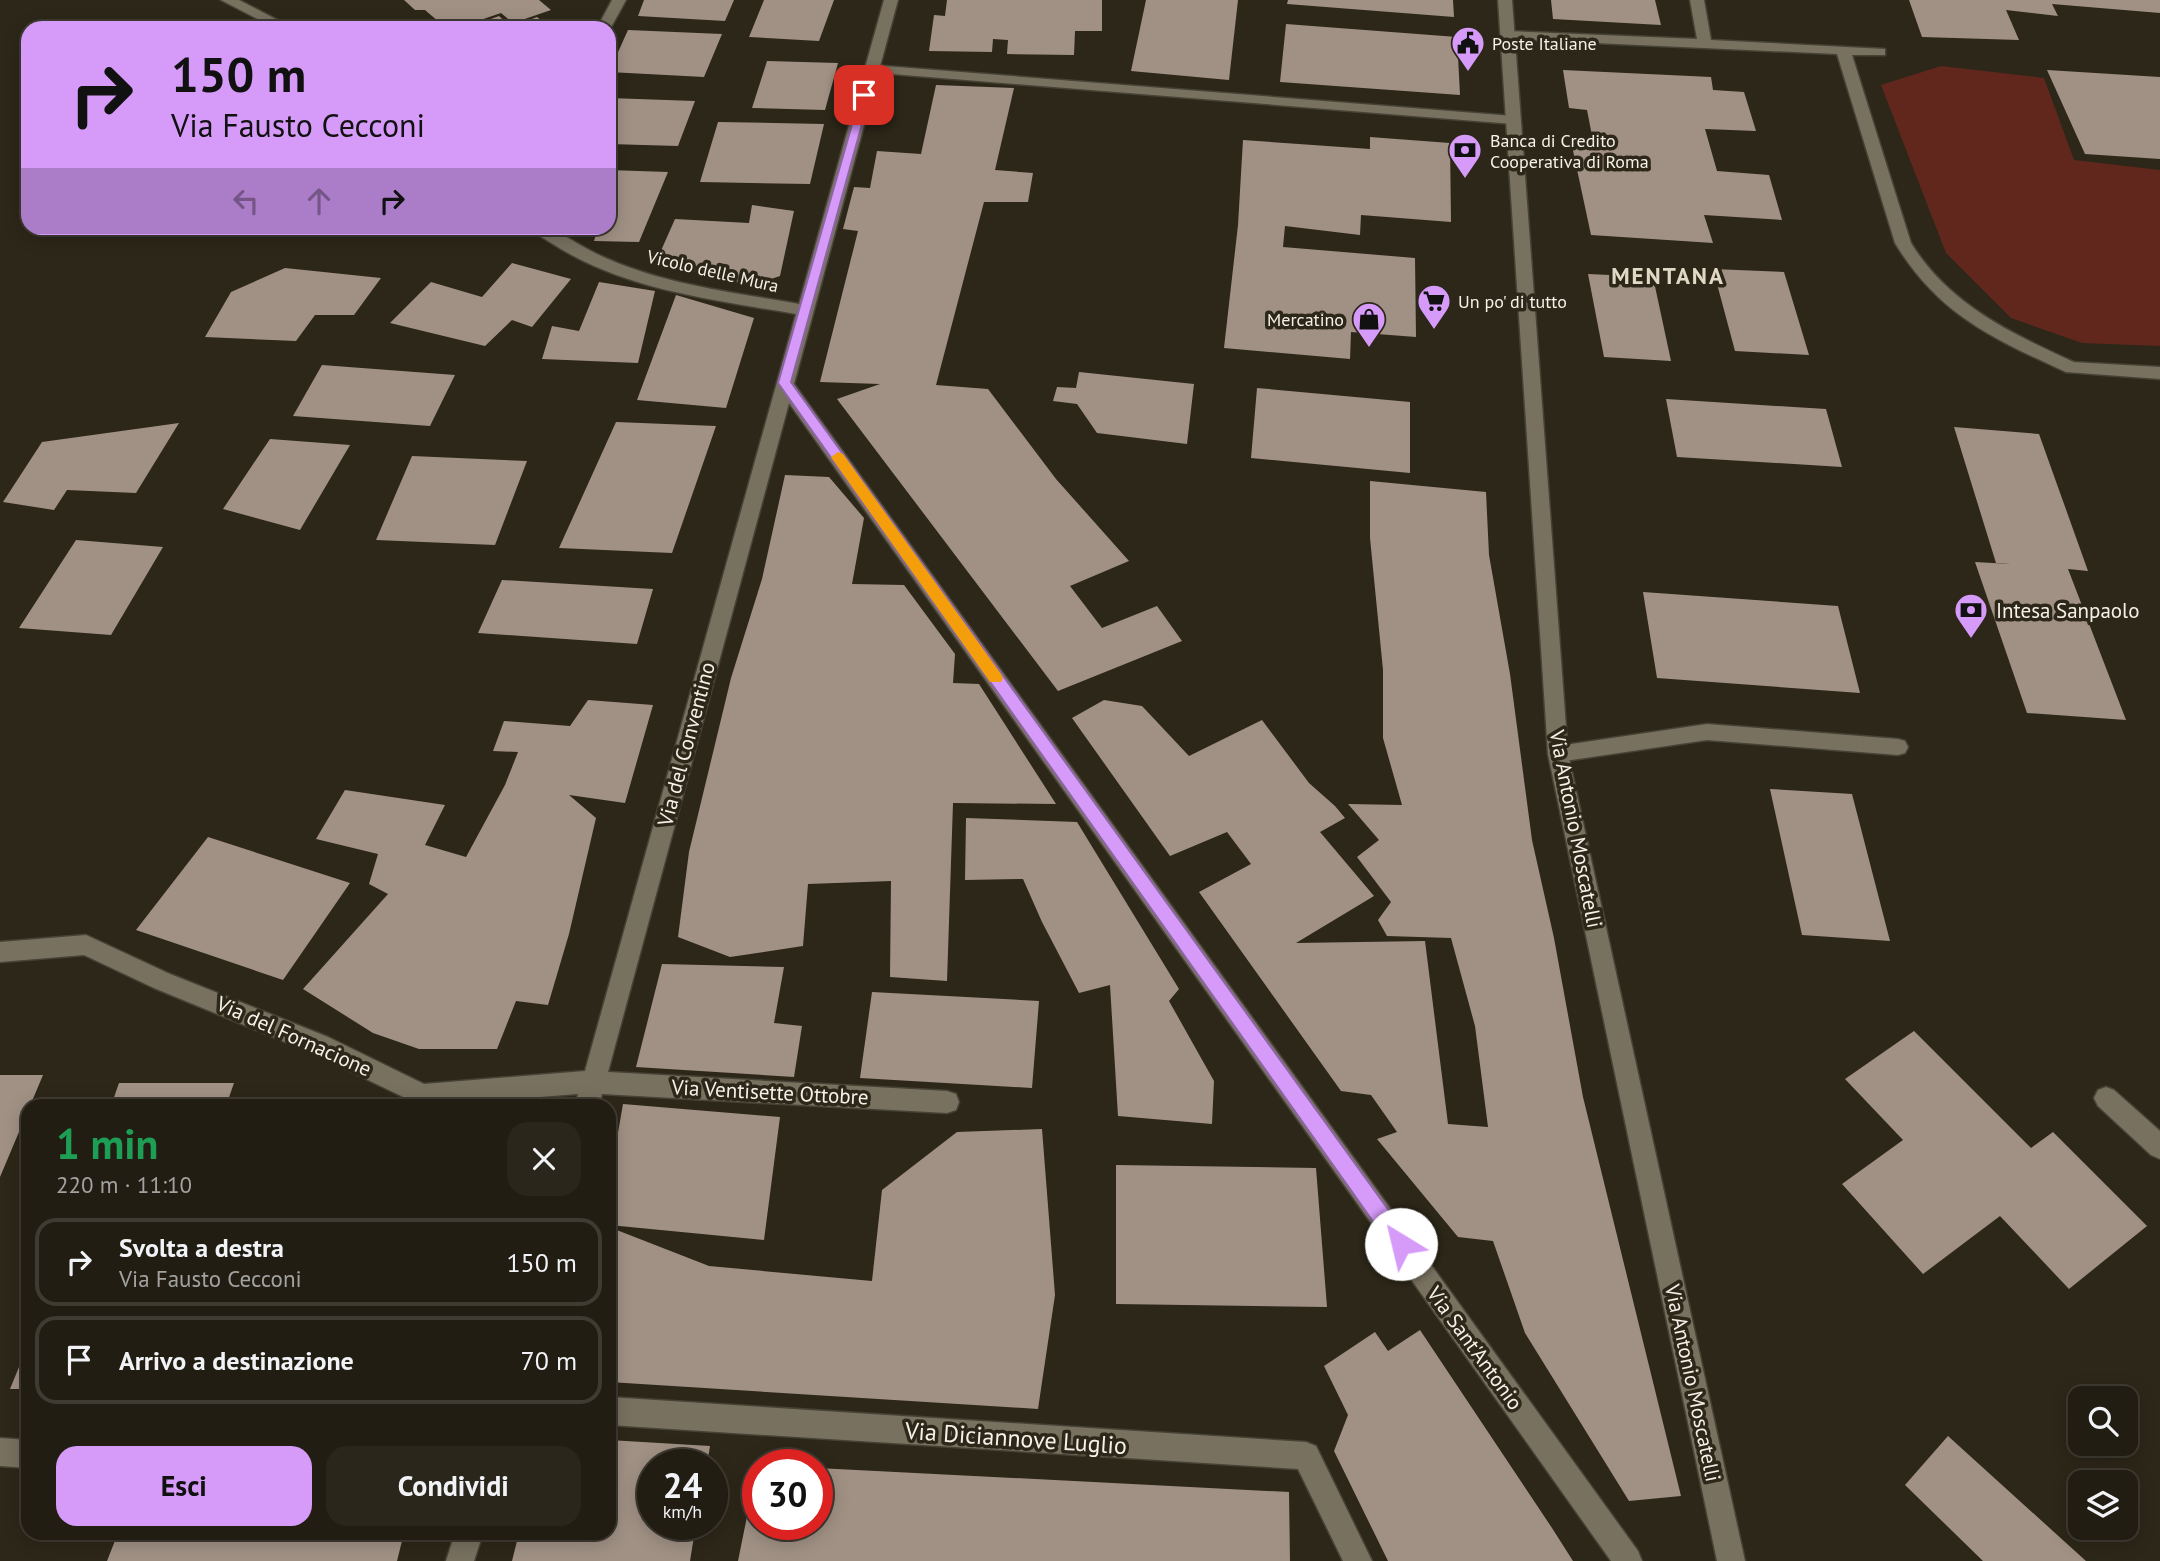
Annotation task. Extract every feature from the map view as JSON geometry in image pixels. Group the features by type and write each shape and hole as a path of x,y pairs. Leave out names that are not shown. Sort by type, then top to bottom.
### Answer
{"street":[{"path":"228,0 272,21"},
{"path":"608,21 619,0"},
{"name":"Via del Conventino","path":"589,1099 891,0"},
{"name":"Via Antonio Moscatelli","path":"1504,0 1558,754 1731,1561"},
{"path":"1697,0 1705,43"},
{"path":"1507,35 1880,52"},
{"path":"1843,50 1903,243 1913,263 1931,285 1961,311 1993,331 2072,368 2160,373"},
{"path":"872,69 1513,120"},
{"name":"Vicolo delle Mura","path":"549,235 567,248 635,274 702,292 804,310"},
{"name":"Via Sant'Antonio","path":"785,383 1628,1561"},
{"path":"1558,754 1707,732 1898,747"},
{"name":"Via del Fornacione","path":"0,952 86,945 162,981 320,1045 423,1095 593,1082"},
{"name":"Via Ventisette Ottobre","path":"593,1082 947,1102"},
{"path":"2106,1098 2160,1147"},
{"name":"Via Diciannove Luglio","path":"616,1411 1306,1457 1358,1561"},
{"path":"0,1452 21,1454"},
{"path":"460,1561 466,1540"}],"shaded area":[{"path":"1941,66 2044,78 2074,160 2160,170 2160,346 2082,343 2011,318 1946,253 1881,85"}],"building":[{"path":"404,0 539,0 551,10 519,21 511,21 501,13 478,21 438,21 425,10 415,10"},
{"path":"644,0 734,0 725,21 638,16"},
{"path":"764,0 834,0 819,41 749,37"},
{"path":"947,0 1102,0 1102,31 1075,31 1074,55 1007,54 1008,40 993,39 992,52 929,51 934,15 945,16"},
{"path":"1146,0 1238,0 1229,80 1131,71"},
{"path":"1288,0 1453,0 1454,17 1287,4"},
{"path":"1551,0 1655,0 1661,25 1553,19"},
{"path":"1909,0 2160,0 2160,13 2052,4 2058,16 2006,10 2019,40 1922,37"},
{"path":"499,16 504,21 485,21"},
{"path":"537,17 542,21 527,21"},
{"path":"1286,24 1457,37 1460,95 1280,82"},
{"path":"628,30 722,34 704,77 616,72 616,57"},
{"path":"767,61 838,63 825,110 752,108"},
{"path":"1563,70 1711,77 1713,90 1744,92 1756,131 1705,129 1717,171 1769,175 1782,220 1704,215 1713,243 1591,235 1572,146 1594,146 1587,110 1569,108"},
{"path":"2047,70 2160,77 2160,159 2085,154"},
{"path":"936,85 1014,88 995,170 1033,173 1028,202 984,202 936,385 988,389 1056,479 1129,561 1070,586 1102,628 1157,606 1182,641 1058,691 837,399 880,384 820,382 858,231 843,229 854,187 870,188 877,151 921,154"},
{"path":"616,98 695,101 678,146 616,144"},
{"path":"718,122 824,124 810,184 700,182"},
{"path":"1370,137 1450,143 1451,222 1361,215 1360,235 1285,226 1283,247 1415,258 1416,337 1351,332 1350,359 1224,348 1238,225 1243,140 1370,149"},
{"path":"616,170 668,172 639,242 594,241 596,235 616,235"},
{"path":"752,205 794,211 780,276 750,286 656,262 675,219 749,223"},
{"path":"512,263 571,279 532,327 512,320 485,346 390,323 431,282 482,297"},
{"path":"285,268 381,278 354,315 315,315 296,341 205,337 231,292"},
{"path":"1713,269 1784,272 1809,355 1735,351"},
{"path":"1588,274 1653,277 1671,361 1604,357"},
{"path":"599,282 655,291 638,363 542,359 552,326 579,331"},
{"path":"676,295 754,318 726,408 637,400"},
{"path":"322,365 455,375 430,426 293,416"},
{"path":"1079,372 1194,384 1187,444 1097,433 1077,404 1053,401 1057,387 1076,388"},
{"path":"1257,388 1410,402 1410,473 1251,458"},
{"path":"1666,399 1826,409 1842,467 1677,457"},
{"path":"616,422 716,426 672,553 559,548"},
{"path":"179,423 136,493 67,490 54,510 3,502 42,442"},
{"path":"1954,427 2039,434 2088,571 2068,569 2126,720 2027,713 1975,562 2010,564 1996,563"},
{"path":"270,439 350,445 300,530 223,509"},
{"path":"412,456 527,461 495,545 376,540"},
{"path":"785,475 829,477 864,518 852,584 904,585 955,654 953,683 979,684 1056,804 953,803 947,981 890,977 891,881 808,884 803,946 730,957 678,937 689,852 731,678 762,579"},
{"path":"1370,481 1486,492 1489,555 1510,674 1532,840 1554,938 1583,1097 1681,1496 1629,1501 1525,1333 1493,1241 1458,1237 1377,1139 1397,1132 1371,1095 1341,1091 1199,892 1251,864 1227,832 1170,856 1072,718 1104,700 1142,706 1189,756 1262,720 1309,783 1345,818 1320,832 1374,896 1296,943 1425,941 1448,1124 1488,1127 1475,1026 1451,938 1387,936 1378,920 1391,902 1357,857 1379,840 1348,804 1402,805 1383,738 1383,670 1370,538"},
{"path":"76,540 163,547 111,635 19,628"},
{"path":"502,580 653,589 637,644 478,633"},
{"path":"1643,592 1838,606 1860,693 1657,678"},
{"path":"588,700 653,705 625,803 569,795 596,818 569,934 548,1005 516,1001 497,1049 419,1049 373,1033 303,989 388,894 369,884 378,854 316,839 345,790 445,805 425,845 466,857 505,785 518,752 493,751 504,721 570,726"},
{"path":"1770,789 1852,794 1890,941 1802,935"},
{"path":"966,818 1077,822 1179,989 1169,1001 1214,1081 1212,1124 1118,1116 1110,985 1079,993 1023,879 965,880"},
{"path":"208,837 350,883 283,980 136,930"},
{"path":"662,964 784,967 774,1023 802,1026 794,1077 636,1067"},
{"path":"872,992 1039,1001 1032,1088 860,1078"},
{"path":"1914,1031 2031,1148 2053,1132 2147,1226 2069,1289 2000,1216 1923,1274 1842,1184 1903,1140 1845,1079"},
{"path":"0,1075 43,1075 33,1099 21,1099 21,1127 0,1177"},
{"path":"119,1083 234,1083 228,1099 113,1099"},
{"path":"623,1104 780,1117 764,1240 616,1226 616,1144"},
{"path":"1042,1129 1055,1295 1038,1409 616,1382 616,1230 709,1266 872,1281 882,1190 957,1132"},
{"path":"1116,1165 1316,1168 1327,1307 1116,1304"},
{"path":"1420,1330 1573,1561 1388,1561 1334,1451 1348,1415 1324,1366 1375,1332 1388,1351"},
{"path":"21,1362 21,1389 10,1389"},
{"path":"1948,1436 2086,1561 1983,1561 1905,1485"},
{"path":"616,1440 710,1446 710,1449 637,1449 637,1540 693,1540 690,1561 512,1561 517,1540 616,1540"},
{"path":"833,1469 1289,1492 1290,1561 738,1561 742,1540 833,1540"},
{"path":"115,1540 402,1540 397,1561 107,1561"}],"slow traffic":[{"path":"838,457 996,678"}],"place":[{"name":"Poste Italiane","path":"1468,73"},
{"name":"Banca di Credito Cooperativa di Roma","path":"1465,180"},
{"name":"Un po' di tutto","path":"1434,331"},
{"name":"Mercatino","path":"1369,349"},
{"name":"Intesa Sanpaolo","path":"1971,640"}],"district":[{"name":"MENTANA","path":"1668,275"}],"route":[{"path":"864,95 785,383 1401,1244"}]}
